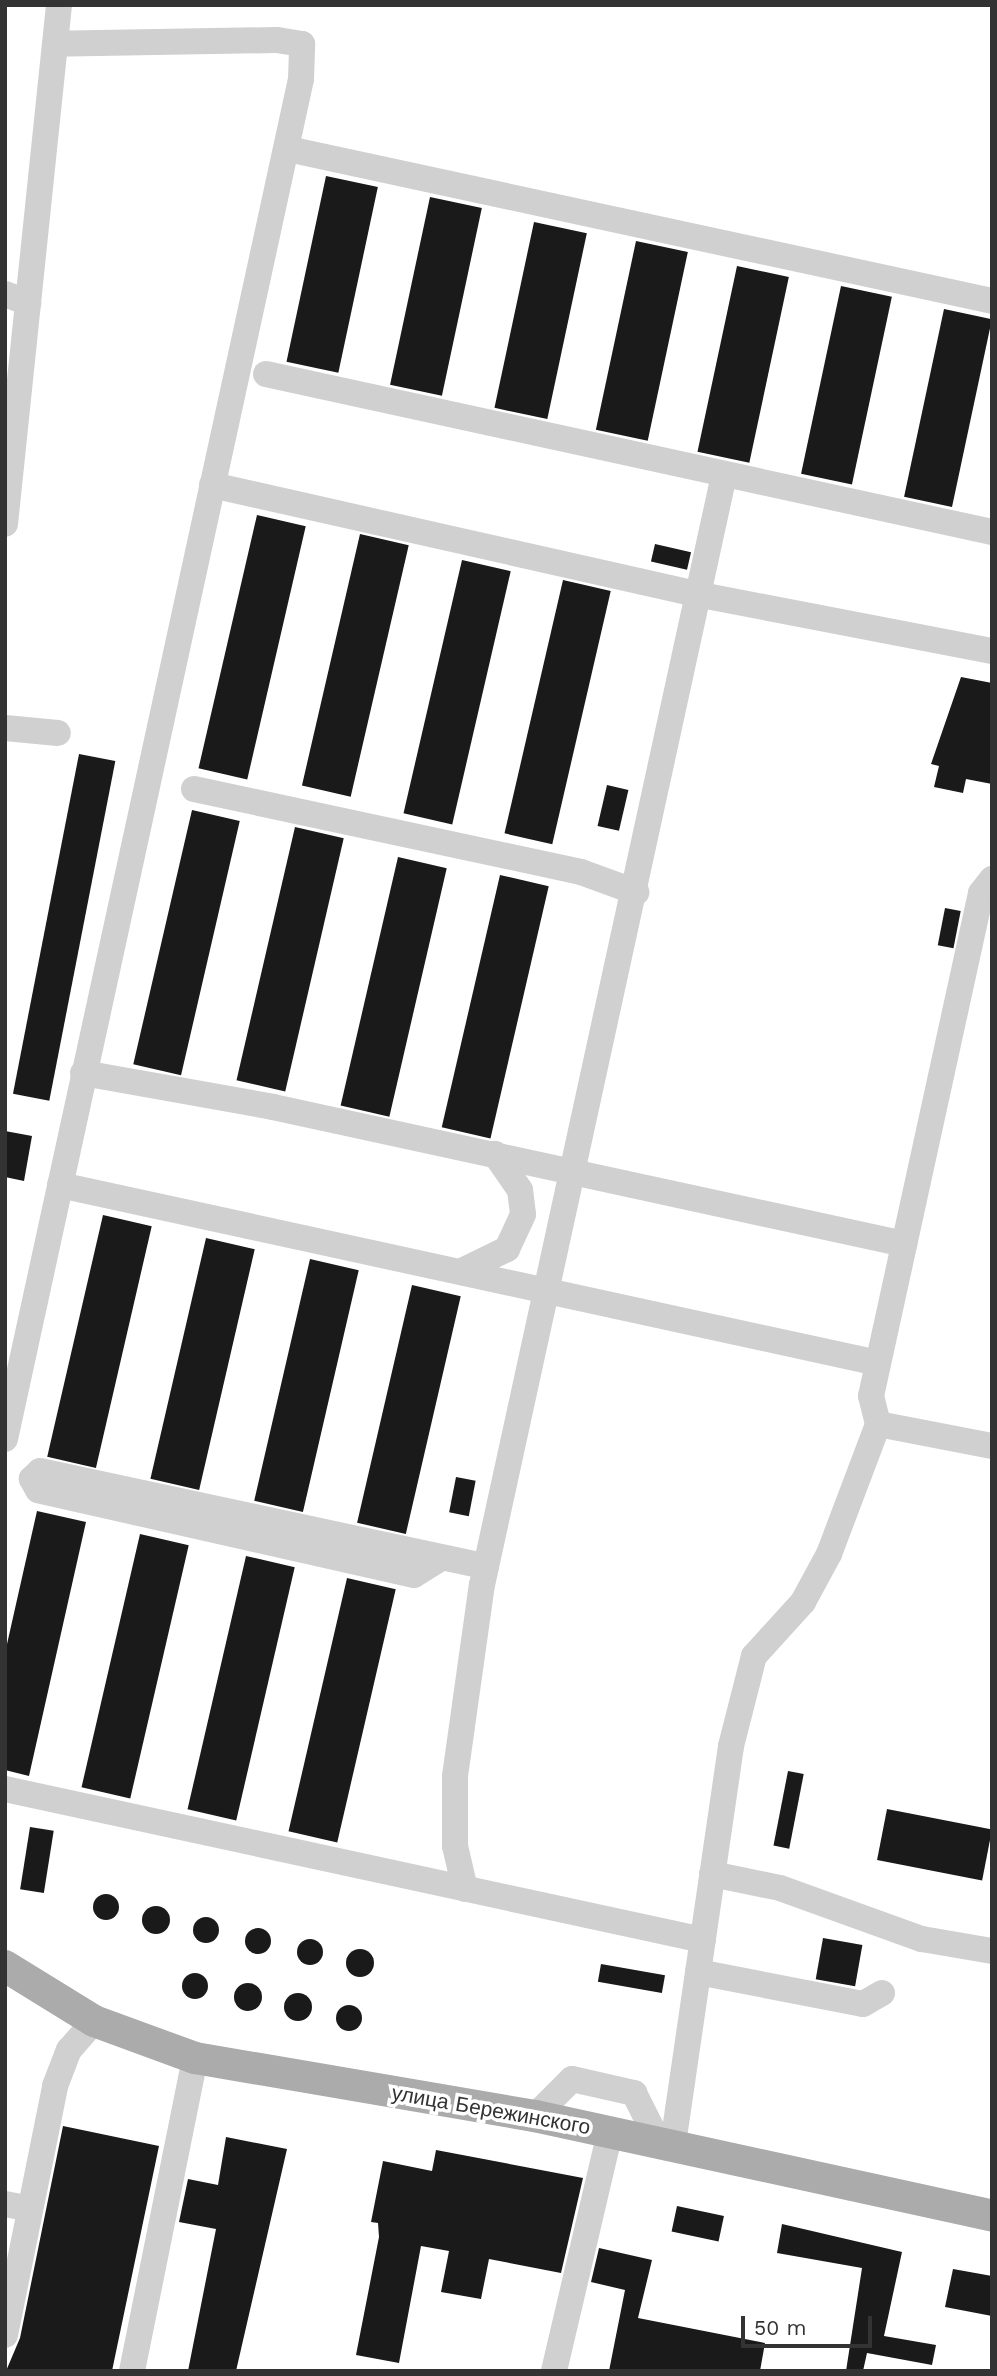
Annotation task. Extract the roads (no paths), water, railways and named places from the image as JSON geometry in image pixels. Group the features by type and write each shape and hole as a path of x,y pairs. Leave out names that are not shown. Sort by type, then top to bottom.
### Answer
{"main road":[{"name":"улица Бережинского","path":"5,1966 94,2021 195,2058 535,2116 992,2216"}],"lane":[{"path":"5,524 17,299 59,5"},
{"path":"5,1438 212,485 288,149 302,44 55,44"},
{"path":"288,149 992,302"},
{"path":"266,374 992,532"},
{"path":"465,1889 455,1846 455,1776 486,1567 701,595 724,475"},
{"path":"212,485 701,595 992,651"},
{"path":"5,728 58,733"},
{"path":"194,789 581,872 636,892"},
{"path":"665,2143 698,1972 731,1746 754,1656 803,1602 822,1566 878,1424 871,1396 982,893 992,879"},
{"path":"83,1073 495,1154 904,1244"},
{"path":"464,1270 507,1249 523,1214 520,1189 495,1154"},
{"path":"60,1185 464,1270 878,1363"},
{"path":"878,1424 992,1446"},
{"path":"439,1560 414,1575 37,1490 32,1479 40,1471 439,1560 486,1567"},
{"path":"5,1789 703,1940"},
{"path":"712,1874 780,1888 922,1939 992,1951"},
{"path":"698,1972 863,2004 882,1993"},
{"path":"5,2334 18,2207 55,2085 69,2050 94,2021"},
{"path":"132,2371 195,2058"},
{"path":"535,2116 572,2079 634,2093 665,2143"},
{"path":"554,2371 610,2132"}]}
